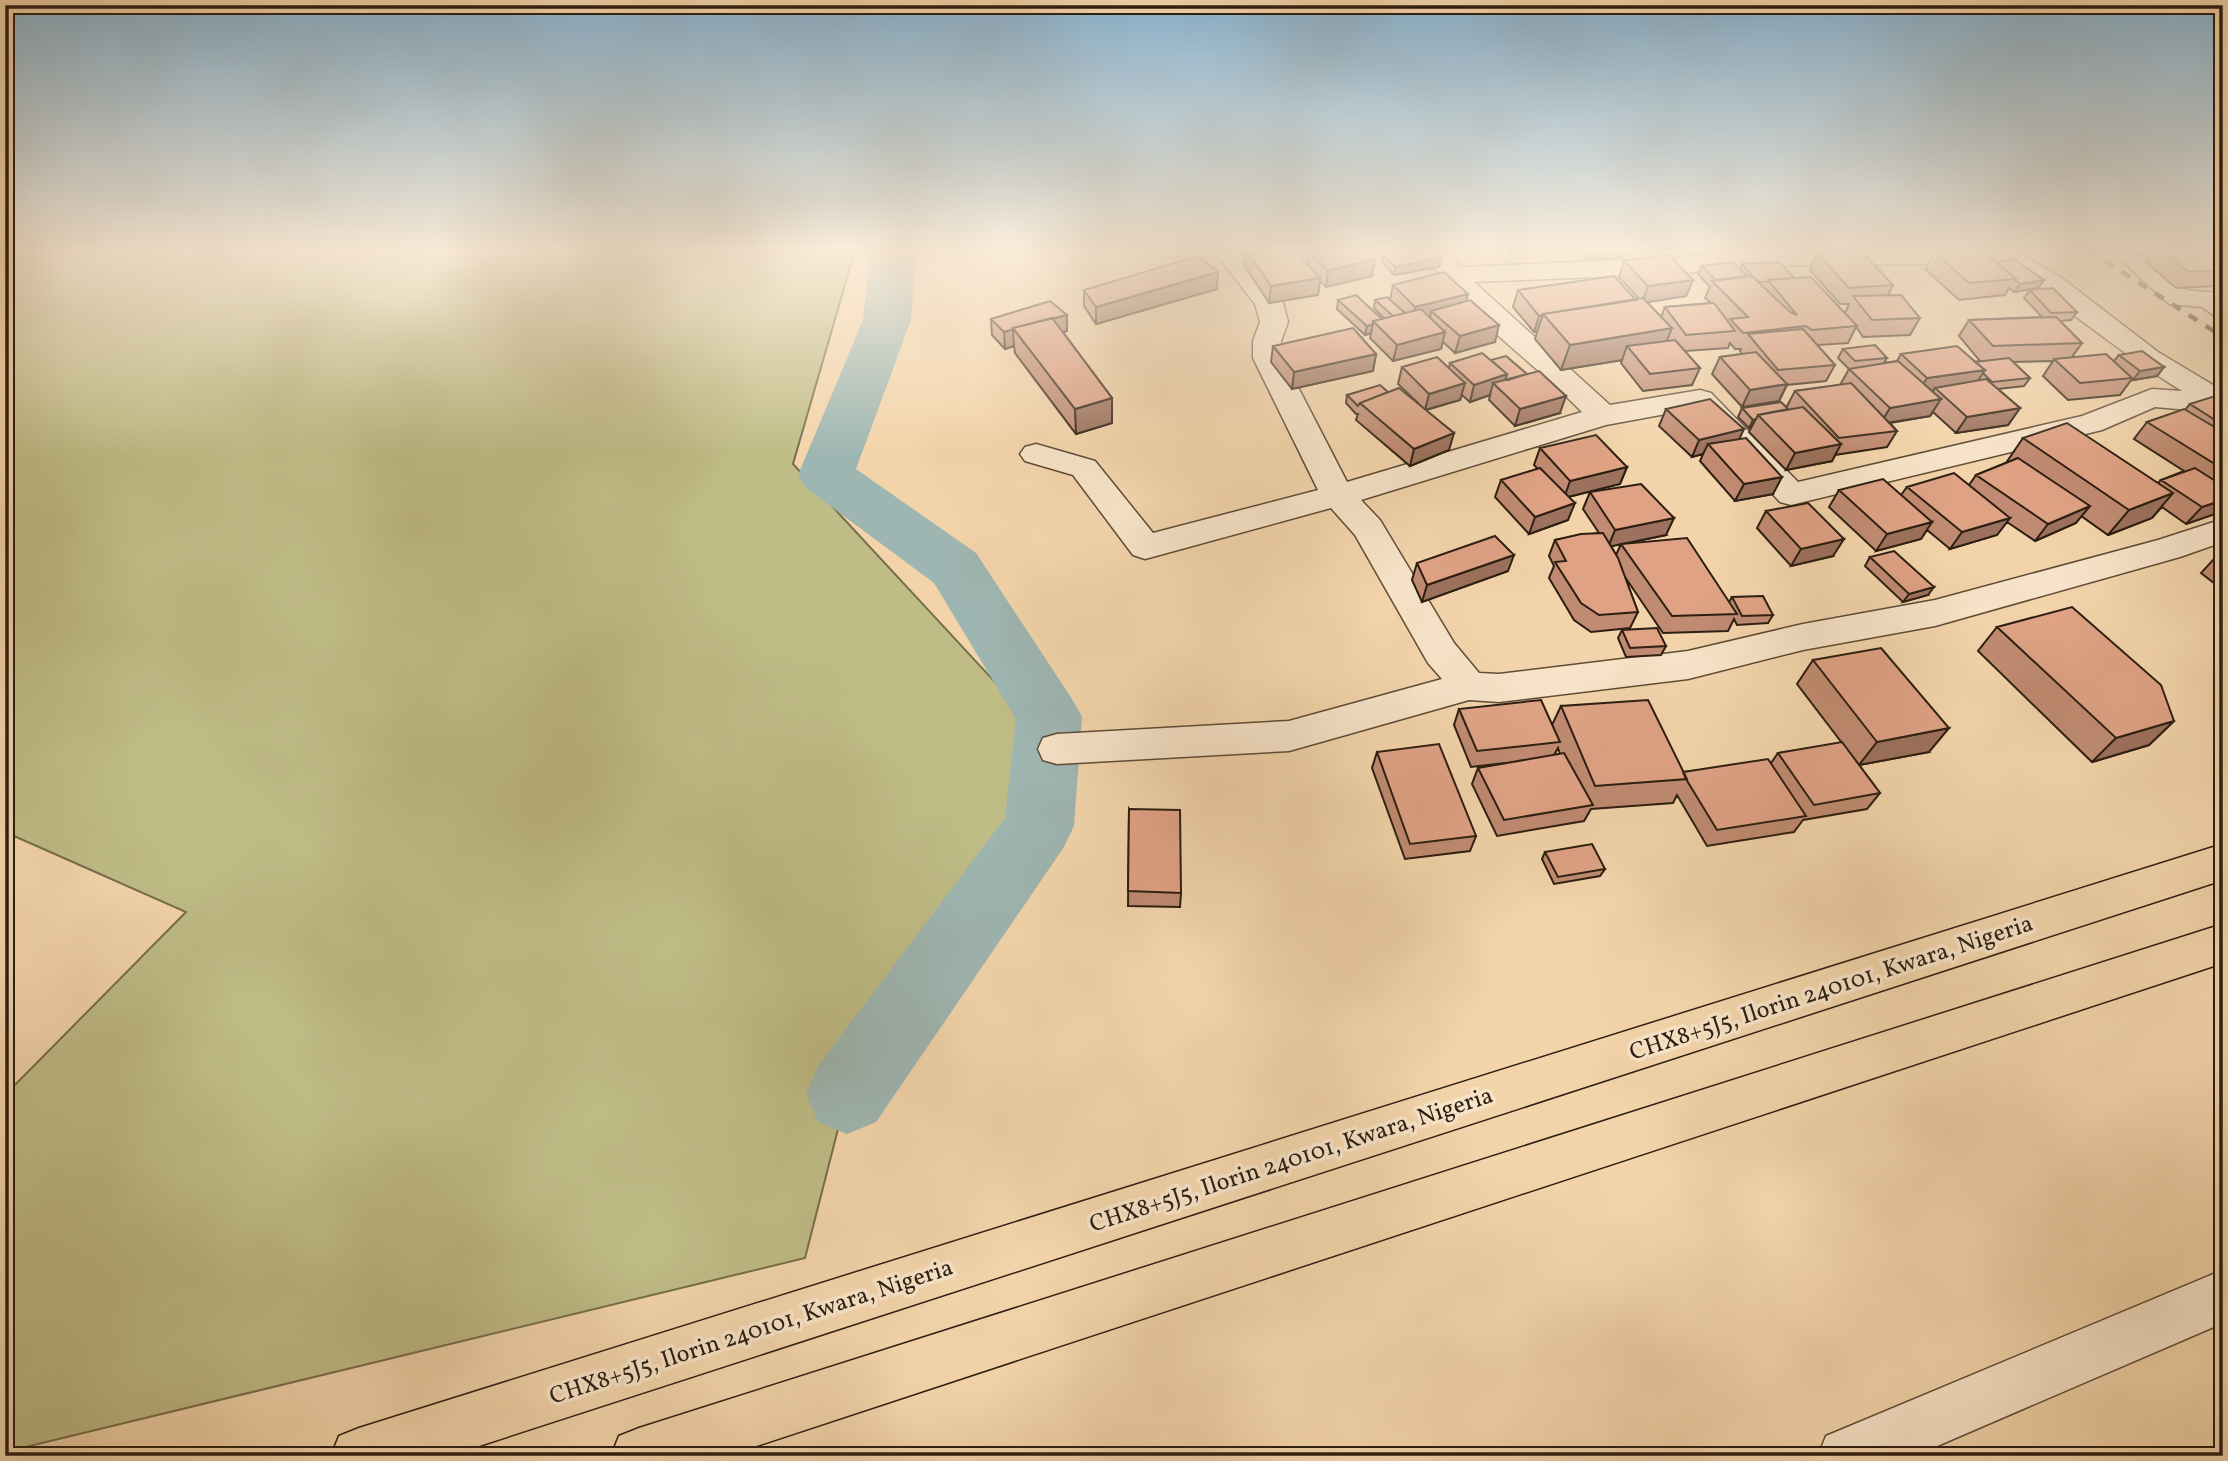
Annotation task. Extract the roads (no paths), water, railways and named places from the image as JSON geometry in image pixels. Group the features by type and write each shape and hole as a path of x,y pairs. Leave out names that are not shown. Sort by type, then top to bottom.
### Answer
{"main road":[{"name":"CHX8+5J5, Ilorin 240101, Kwara, Nigeria","path":"359,1456 2223,862"},
{"path":"639,1456 2223,943"}],"street":[{"path":"1273,318 1267,341 1268,358 1337,494 1368,528 1441,653 1469,687"},
{"path":"1493,318 1603,416"},
{"path":"2096,318 2148,358 2221,403"},
{"path":"1036,454 1084,468 1145,547 1390,481 1449,460 1603,416 1700,399 1791,494 2091,423 2152,398 2221,403"},
{"path":"1057,749 1289,736 1469,687 1499,688 1688,665 1803,638 1935,613 2168,549 2223,530"},
{"path":"1846,1456 2223,1296"}],"waterway":[{"path":"847,1094 1039,826 1049,717 955,568 826,475 887,318"}],"railway":[{"path":"2194,318 2223,337"}]}
